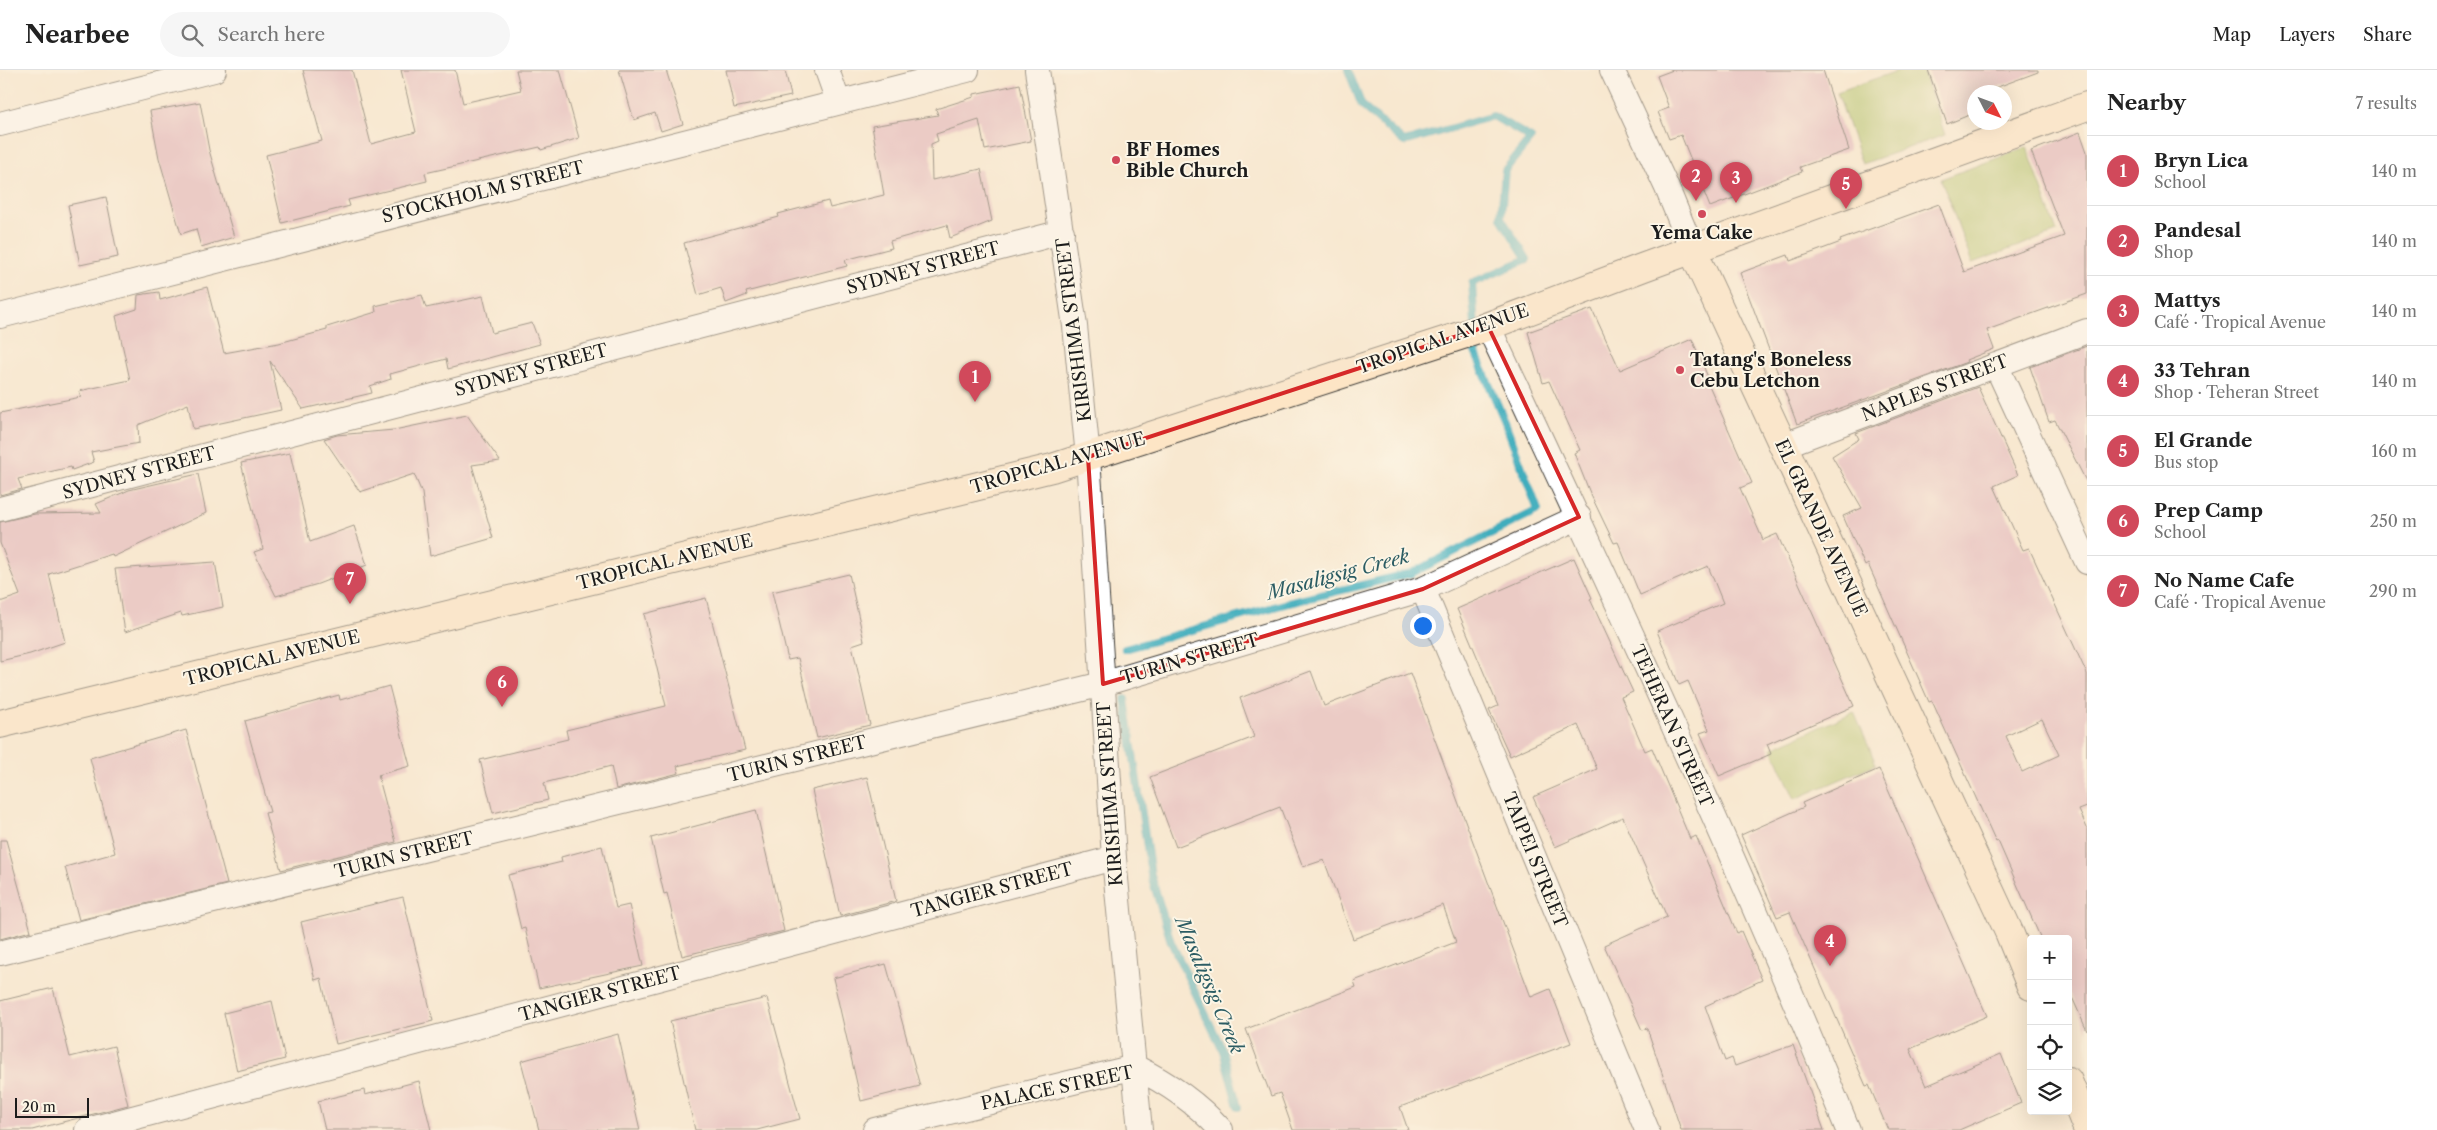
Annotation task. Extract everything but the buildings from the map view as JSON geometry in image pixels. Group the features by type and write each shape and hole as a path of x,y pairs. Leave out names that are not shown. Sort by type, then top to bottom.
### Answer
{"street":[{"path":"0,124 214,70"},
{"path":"827,70 838,101"},
{"name":"STOCKHOLM STREET","path":"0,316 838,101 967,70"},
{"name":"KIRISHIMA STREET","path":"1037,70 1075,326 1088,457 1114,858 1140,1130"},
{"name":"EL GRANDE AVENUE","path":"1612,70 1667,188 1692,249 1782,446 2010,932 2029,980"},
{"name":"TROPICAL AVENUE","path":"0,724 1052,468 1488,326 1692,249 2087,106"},
{"name":"SYDNEY STREET","path":"0,509 1062,232"},
{"name":"TEHERAN STREET","path":"1488,326 1579,517 1786,980 1848,1130"},
{"name":"NAPLES STREET","path":"1782,446 2087,331"},
{"path":"1996,365 2087,562"},
{"name":"TURIN STREET","path":"0,953 1102,684 1423,589 1579,517"},
{"name":"TAIPEI STREET","path":"1423,589 1647,1130"},
{"name":"TANGIER STREET","path":"87,1130 1114,858"},
{"name":"PALACE STREET","path":"874,1130 1135,1068 1161,1080 1187,1098 1221,1130"},
{"path":"2072,1091 2087,1128"}],"highlighted area":[{"path":"1488,326 1579,517 1423,589 1103,684 1088,457"}],"green space":[{"path":"1900,70 1923,70 1945,135 1862,164 1837,92"},
{"path":"2027,147 2057,232 1972,263 1941,179"},
{"path":"1854,712 1876,764 1795,799 1772,748"}],"waterway":[{"path":"1348,70 1362,106 1404,142 1493,116 1531,138 1505,170 1501,218 1527,259 1472,283 1475,327"},
{"name":"Masaligsig Creek","path":"1125,649 1288,603 1412,573 1538,510 1505,422 1471,342 1472,338"},
{"name":"Masaligsig Creek","path":"1125,699 1151,875 1171,942 1223,1051 1238,1107"}],"place":[{"name":"BF Homes Bible Church","path":"1116,160"},
{"name":"Pandesal","path":"1696,201"},
{"name":"Mattys","path":"1736,203"},
{"name":"El Grande","path":"1846,209"},
{"name":"Yema Cake","path":"1702,214"},
{"name":"Tatang's Boneless Cebu Letchon","path":"1680,370"},
{"name":"Bryn Lica","path":"975,402"},
{"name":"No Name Cafe","path":"350,604"},
{"name":"Prep Camp","path":"502,707"},
{"name":"33 Tehran","path":"1830,966"}]}
